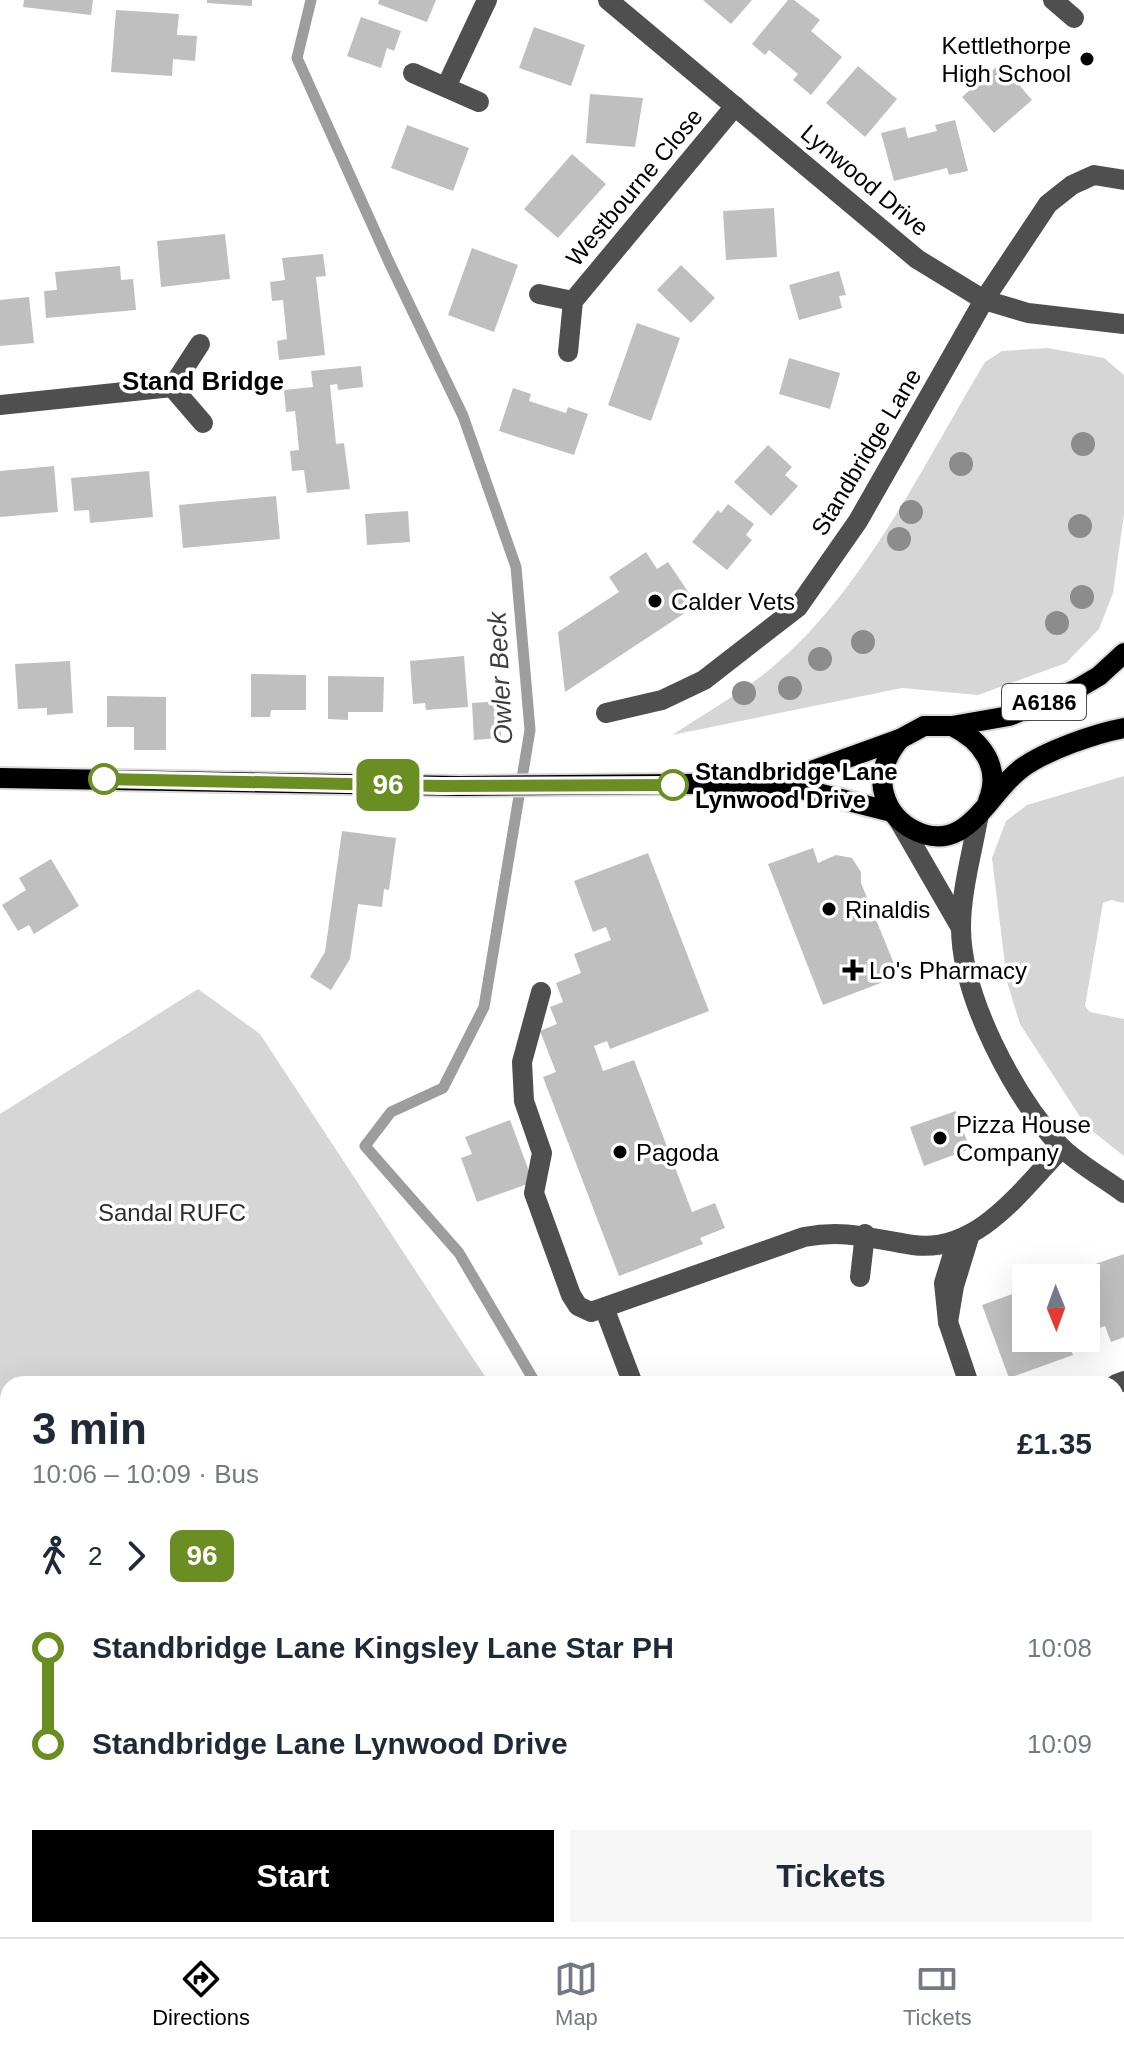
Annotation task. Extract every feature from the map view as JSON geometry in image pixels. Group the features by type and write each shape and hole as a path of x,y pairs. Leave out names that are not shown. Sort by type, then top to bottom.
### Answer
{"main road":[{"name":"A6186","path":"952,726 1009,716 1077,689 1099,676 1124,653"},
{"path":"0,778 459,786 778,783 895,815 918,832 932,835 959,831 980,815 993,778 990,761 981,746 952,726 924,726 900,739 778,783"},
{"name":"A6186","path":"980,815 1008,779 1025,765 1105,731 1124,728"},
{"path":"895,815 882,782 890,751 900,739"}],"street":[{"path":"446,87 487,0"},
{"name":"Lynwood Drive","path":"608,0 917,259 984,300 1028,313 1124,324"},
{"path":"1053,0 1074,18"},
{"path":"413,73 479,102"},
{"name":"Westbourne Close","path":"568,352 573,301 735,106"},
{"name":"Standbridge Lane","path":"606,713 662,700 704,680 798,607 858,521 984,300 1048,204 1072,185 1094,175 1124,180"},
{"name":"Westbourne Close","path":"539,294 573,301"},
{"path":"172,387 200,344"},
{"path":"0,405 172,387"},
{"path":"172,387 203,423"},
{"path":"895,815 961,928"},
{"path":"980,815 961,928 969,975 993,1047 1029,1108 1062,1148 1124,1193"},
{"path":"541,992 522,1062 524,1101 542,1153 534,1193 571,1295 578,1306 591,1312 605,1310 804,1237 836,1231 916,1245 963,1238 985,1226 1062,1148"},
{"path":"860,1277 865,1234"},
{"path":"963,1238 948,1322 966,1376"},
{"path":"605,1310 630,1376"}],"green space":[{"path":"1047,348 1104,358 1124,375 1124,514 1113,593 1099,629 1066,663 978,695 902,688 672,735 769,670 803,639 834,604 889,526 985,362 1002,351"},
{"path":"1124,776 1124,903 1111,900 1103,903 1085,1006 1090,1012 1124,1019 1124,1156 1086,1126 1020,1024 1007,982 992,858 1006,821 1027,805"},
{"name":"Sandal RUFC","path":"198,989 260,1034 485,1376 0,1376 0,1114"}],"building":[{"path":"24,0 93,0 91,15 23,7"},
{"path":"207,0 252,0 252,6 207,3"},
{"path":"379,0 436,0 427,22 378,4"},
{"path":"703,0 752,0 731,24"},
{"path":"788,0 794,0 820,20 811,31 842,57 811,95 793,80 798,74 769,50 765,55 752,44"},
{"path":"116,10 179,14 177,35 197,36 195,61 173,59 172,76 111,72"},
{"path":"361,17 401,31 394,51 387,48 381,68 347,56"},
{"path":"534,27 585,45 571,86 519,68"},
{"path":"1001,63 1032,100 994,133 962,97"},
{"path":"858,66 897,99 865,137 826,103"},
{"path":"590,94 643,98 635,147 586,143"},
{"path":"955,120 968,171 949,175 947,168 894,181 881,133 905,127 908,138 937,131 935,125"},
{"path":"407,125 469,148 453,191 391,168"},
{"path":"572,154 606,184 558,238 524,209"},
{"path":"774,208 777,257 726,260 723,211"},
{"path":"225,234 230,279 161,287 157,241"},
{"path":"472,248 518,265 494,332 448,315"},
{"path":"323,254 326,276 316,277 325,355 279,360 277,341 287,339 283,300 272,301 270,282 285,280 282,258"},
{"path":"681,265 715,298 691,323 657,290"},
{"path":"120,266 121,280 133,279 136,310 46,318 44,291 57,290 55,272"},
{"path":"839,271 846,295 839,296 842,308 799,320 789,285"},
{"path":"29,297 34,343 0,346 0,300"},
{"path":"637,323 680,338 651,421 608,405"},
{"path":"789,358 840,373 830,409 779,394"},
{"path":"361,366 363,387 338,390 337,384 330,385 336,444 344,443 350,489 307,493 304,470 292,471 290,451 299,450 297,429 295,411 286,412 284,390 313,387 311,371"},
{"path":"513,388 531,394 529,401 566,413 568,407 588,414 574,455 499,431"},
{"path":"768,445 792,467 785,475 798,486 771,516 734,482"},
{"path":"54,466 58,512 0,517 0,471"},
{"path":"149,471 153,517 90,523 89,510 74,511 71,478"},
{"path":"276,496 280,539 183,548 179,505"},
{"path":"728,504 754,524 746,535 752,540 727,570 692,542 718,510 721,513"},
{"path":"408,511 410,542 367,545 365,514"},
{"path":"646,552 657,569 668,562 697,605 565,692 558,632 619,592 609,577"},
{"path":"464,656 468,707 426,710 425,703 413,704 410,661"},
{"path":"70,661 73,713 47,715 47,708 18,709 15,664"},
{"path":"251,674 306,675 306,710 271,710 270,717 251,717"},
{"path":"328,676 384,677 383,712 348,712 348,720 328,719"},
{"path":"107,696 166,697 166,750 134,750 134,727 107,727"},
{"path":"499,701 501,738 474,740 472,703"},
{"path":"342,831 396,838 389,890 384,889 382,907 358,904 350,959 331,990 310,977 325,952"},
{"name":"Rinaldis","path":"813,848 818,863 836,855 852,858 861,872 861,883 899,976 823,1005 768,864"},
{"path":"648,853 709,1011 610,1049 607,1041 594,1046 603,1071 634,1060 692,1212 715,1203 725,1228 700,1238 703,1244 619,1276 543,1077 556,1072 540,1031 557,1024 550,1007 563,1002 556,983 581,973 574,954 611,940 606,927 593,932 574,881"},
{"path":"51,859 79,906 34,934 29,925 18,931 2,905 26,890 19,878"},
{"name":"Pizza House Company","path":"956,1111 970,1149 924,1166 910,1127"},
{"path":"510,1120 533,1182 477,1202 461,1158 472,1154 465,1137"},
{"path":"1124,1254 1124,1337 1111,1342 1105,1326 1100,1328 1100,1264 1095,1264"},
{"path":"1012,1294 1012,1352 1072,1352 1073,1355 1008,1376 982,1305"}],"waterway":[{"name":"Owler Beck","path":"311,0 297,58 463,416 516,567 530,730 484,1007 443,1088 391,1112 365,1146 459,1253 531,1376"}],"bus line":[{"name":"96","path":"104,779 441,786 673,785"}],"place":[{"name":"Kettlethorpe High School","path":"1087,59"},
{"name":"Calder Vets","path":"655,601"},
{"name":"Standbridge Lane Lynwood Drive","path":"673,785"},
{"name":"Rinaldis","path":"829,909"},
{"name":"Lo's Pharmacy","path":"853,970"},
{"name":"Pizza House Company","path":"940,1138"},
{"name":"Pagoda","path":"620,1152"}],"district":[{"name":"Stand Bridge","path":"203,381"}]}
